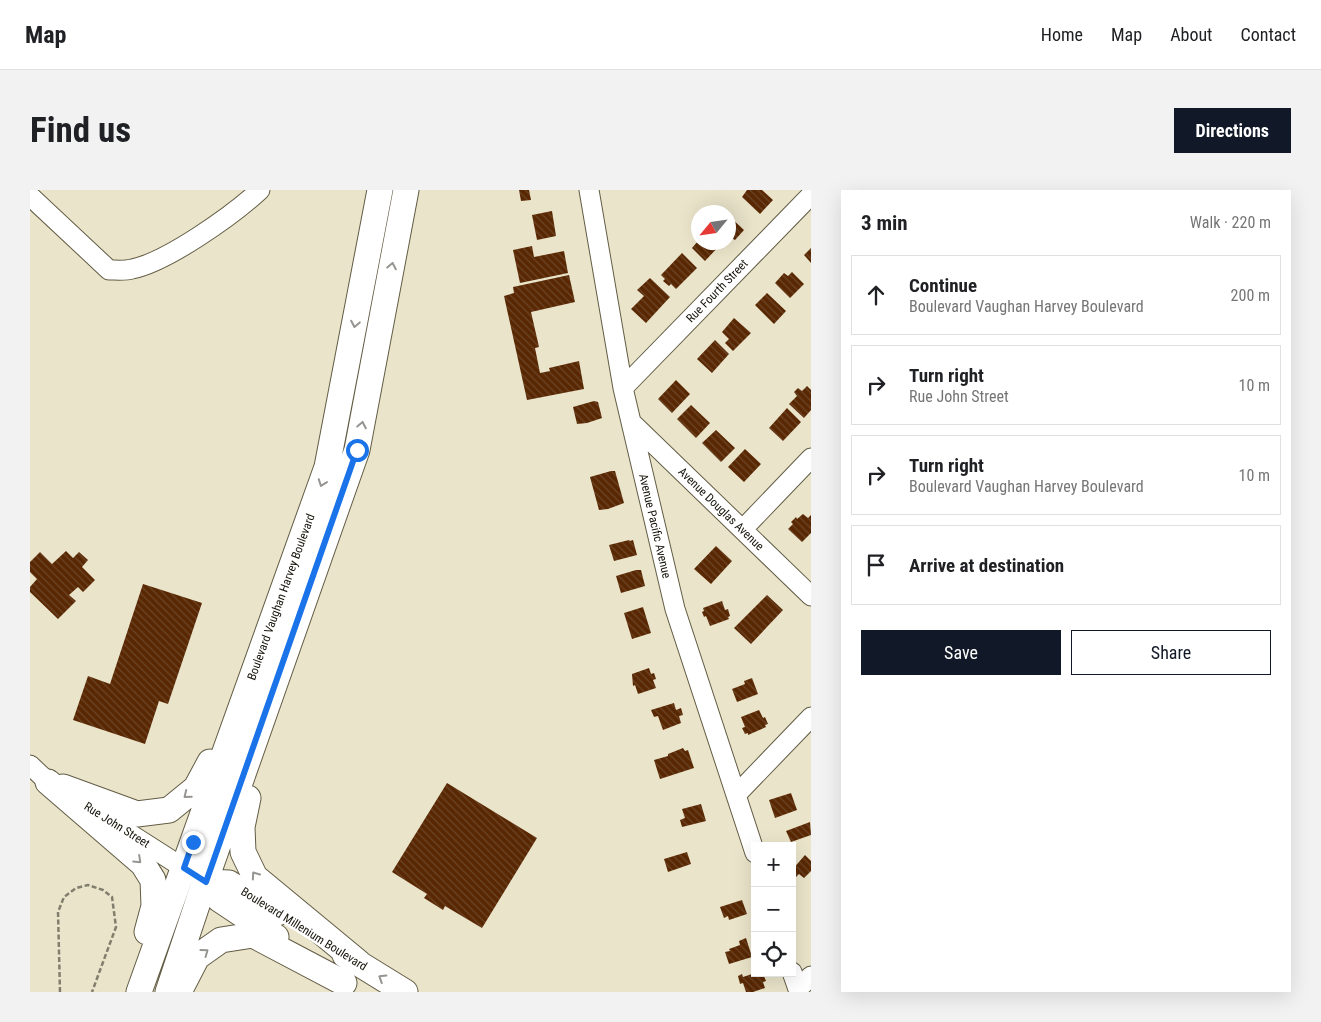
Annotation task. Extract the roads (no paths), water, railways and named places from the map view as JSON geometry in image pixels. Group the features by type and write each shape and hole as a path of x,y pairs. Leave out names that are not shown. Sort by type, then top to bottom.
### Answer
{"main road":[{"name":"Boulevard Vaughan Harvey Boulevard","path":"168,992 206,882 251,715 327,467 380,190"},
{"name":"Boulevard Vaughan Harvey Boulevard","path":"139,992 184,868 251,715 357,450 406,190"},
{"path":"48,782 137,814 169,810 196,788 251,715"},
{"path":"251,715 242,827 243,852 255,877 359,963"},
{"path":"48,782 143,864 153,880 154,906 130,992"},
{"name":"Boulevard Millenium Boulevard","path":"206,882 229,883 405,992"},
{"name":"Boulevard Millenium Boulevard","path":"206,882 219,899 350,988"},
{"path":"178,992 197,957 221,940 252,935 350,988"}],"street":[{"path":"30,196 108,270 131,270 155,262 207,231 259,190"},
{"name":"Avenue Pacific Avenue","path":"589,190 623,388 675,609 751,842"},
{"name":"Rue Fourth Street","path":"623,388 811,195"},
{"name":"Avenue Douglas Avenue","path":"631,422 811,596"},
{"path":"743,529 811,458"},
{"path":"736,794 811,717"},
{"name":"Rue John Street","path":"30,765 48,782 206,882"},
{"path":"796,984 811,976"}]}
